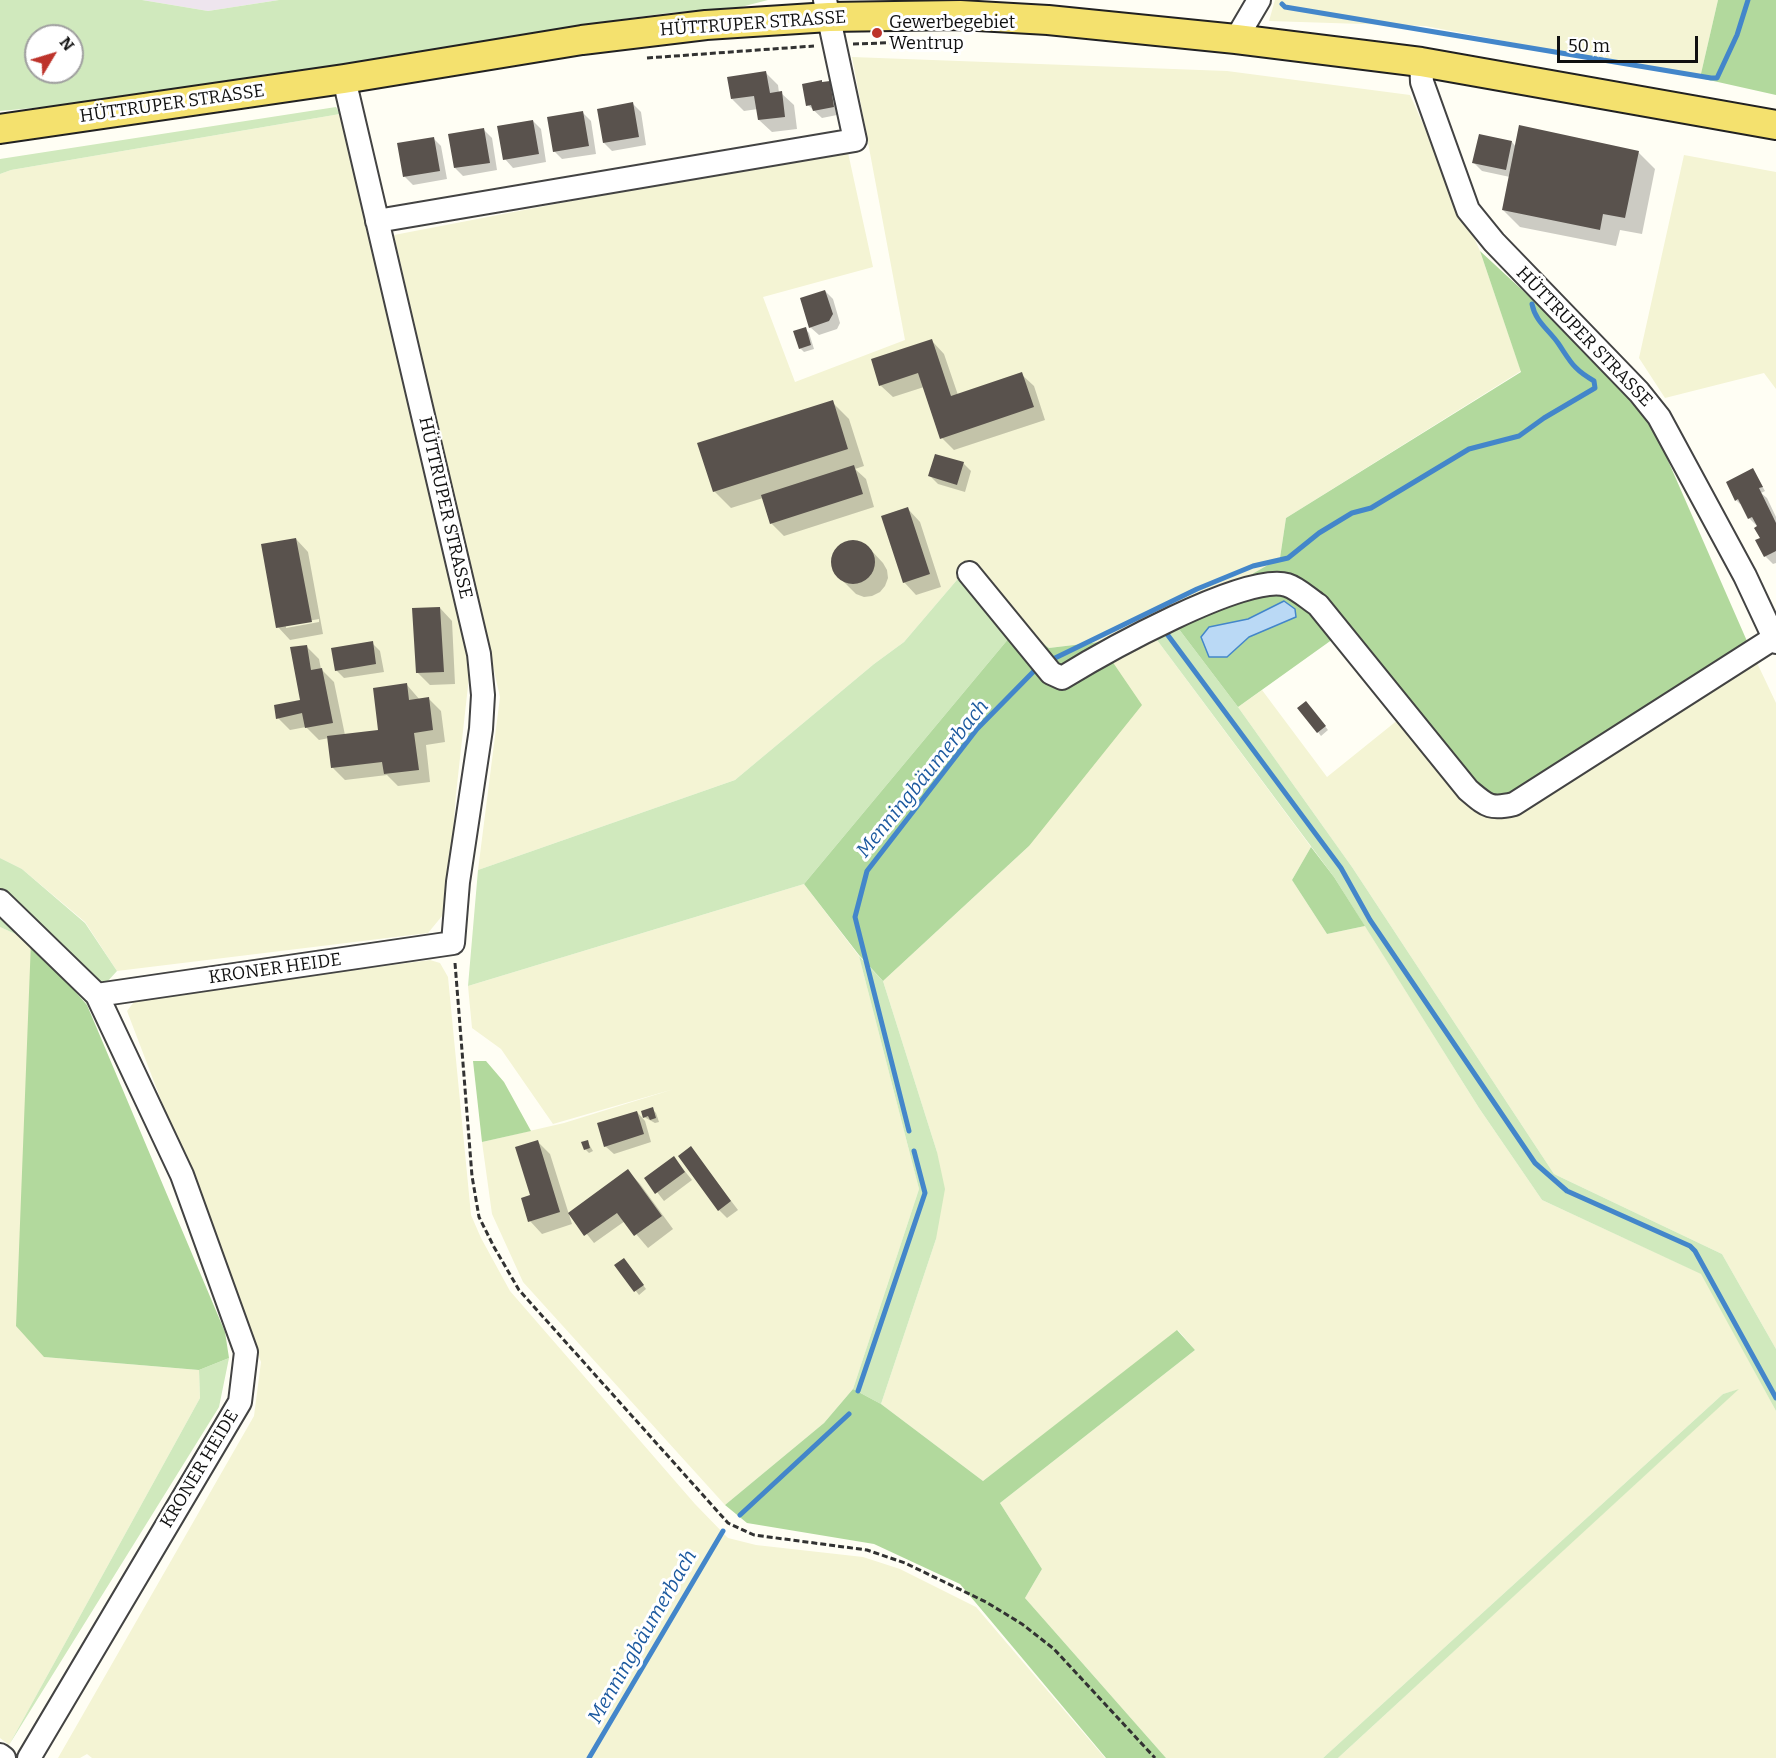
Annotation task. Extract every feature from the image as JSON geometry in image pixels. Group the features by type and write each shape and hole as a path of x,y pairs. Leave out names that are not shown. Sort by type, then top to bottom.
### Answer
{"main road":[{"name":"HÜTTRUPER STRASSE","path":"0,129 344,79 582,40 827,8 1048,20 1236,39 1421,62 1776,125"}],"street":[{"path":"1236,39 1259,0"},
{"path":"377,221 855,140 827,8"},
{"name":"HÜTTRUPER STRASSE","path":"1421,62 1422,82 1468,210 1494,242 1639,392 1659,417 1745,576 1775,640"},
{"name":"HÜTTRUPER STRASSE","path":"344,79 479,654 483,695 480,729 453,944"},
{"path":"969,573 1051,673 1062,678 1089,661 1206,603 1262,585 1288,585 1318,605 1468,790 1485,804 1498,808 1514,804 1775,640"},
{"name":"KRONER HEIDE","path":"0,901 97,995 182,1175 246,1352 240,1402 29,1758"},
{"name":"KRONER HEIDE","path":"97,995 453,944"},
{"path":"0,1755 4,1758"}],"path":[{"path":"645,58 834,44 949,40"},
{"path":"453,944 472,1176 479,1217 519,1290 728,1522 754,1535 867,1550 905,1563 986,1602 1022,1624 1054,1649 1155,1758"}],"shaded area":[{"path":"142,0 279,0 208,11"}],"green space":[{"path":"0,0 142,0 208,11 279,0 768,0 741,7 668,13 602,22 517,38 66,105 0,111"},
{"path":"1275,0 1718,0 1700,78 1425,26 1269,21"},
{"path":"1718,0 1776,0 1776,95 1700,78"},
{"path":"852,57 1227,71 1410,95 1480,251 1521,371 1286,518 1280,558 1151,632 1311,847 1292,880 1327,934 1365,926 1479,1108 1542,1200 1702,1274 1776,1411 1776,1758 1338,1758 1737,1390 1723,1394 1323,1758 1166,1758 1025,1598 1042,1569 1000,1503 1195,1350 1178,1330 983,1481 881,1404 936,1239 937,1152 883,981 1029,846 1099,642 1049,648 1019,626 962,574 904,642 874,664 735,780 478,870 500,697 394,235 847,148 873,267 763,297 795,382 905,340"},
{"path":"336,107 340,114 11,170 0,174 0,159"},
{"path":"340,114 470,668 456,794 447,910 428,933 117,971 85,922 22,869 0,858 0,174 11,170"},
{"path":"1684,155 1776,172 1776,389 1764,373 1665,398 1639,358"},
{"path":"1480,251 1573,337 1652,424 1750,648 1497,815 1347,629 1238,707 1172,620 1280,558 1286,518 1521,372","holes":["1296,617 1249,637 1227,657 1209,627 1248,619"]},
{"path":"962,574 1019,626 804,884 468,986 478,870 735,780 874,664 904,642"},
{"path":"1172,620 1238,707 1352,867 1554,1174 1722,1254 1776,1349 1776,1411 1701,1274 1542,1200 1479,1108 1334,877 1151,632"},
{"path":"1019,626 1049,648 1099,642 1142,705 1029,846 883,981 859,955 804,884"},
{"path":"1750,648 1776,703 1776,1349 1722,1254 1554,1174 1352,867 1238,707 1262,690 1327,777 1399,719"},
{"path":"1311,847 1334,877 1365,926 1327,934 1292,880"},
{"path":"0,858 22,869 85,923 117,971 87,1004 31,941 0,927"},
{"path":"804,884 859,956 919,1189 853,1389 824,1423 725,1505 523,1282 492,1214 482,1142 564,1123 674,1089 553,1124 501,1049 472,1028 468,986"},
{"path":"0,927 31,941 44,1357 199,1370 200,1398 9,1745 0,1738"},
{"path":"31,941 87,1005 225,1332 229,1358 199,1370 44,1357 16,1326"},
{"path":"859,956 883,981 937,1152 945,1189 936,1239 881,1404 853,1389 919,1189"},
{"path":"430,960 440,963 448,977 471,1215 510,1291 695,1504 728,1538 756,1545 863,1557 900,1569 976,1607 1105,1758 92,1758 87,1754 80,1758 58,1758 254,1416 261,1362 127,1011 137,998"},
{"path":"473,1061 486,1061 504,1082 531,1131 482,1142"},
{"path":"1177,1330 1195,1350 1000,1503 1042,1569 1025,1598 1166,1758 1106,1758 960,1584 874,1544 747,1523 725,1505 824,1423 853,1389 881,1404 983,1481"},
{"path":"229,1358 219,1407 9,1745 200,1398 199,1370"},
{"path":"1739,1389 1338,1758 1323,1758 1723,1394"}],"water":[{"path":"1284,601 1295,609 1296,617 1249,637 1227,657 1209,657 1201,637 1209,627 1248,619"}],"building":[{"path":"766,71 770,93 782,91 785,117 758,120 754,96 731,99 727,77"},
{"path":"822,80 822,82 830,81 834,107 813,111 811,105 806,106 802,84"},
{"path":"633,102 639,137 603,143 597,109"},
{"path":"583,111 589,146 553,152 547,117"},
{"path":"533,120 539,154 503,160 497,126"},
{"path":"1519,125 1639,151 1625,218 1603,214 1600,230 1502,210"},
{"path":"484,128 490,163 454,168 448,134"},
{"path":"1479,134 1512,141 1506,170 1472,163"},
{"path":"434,137 440,171 403,177 397,143"},
{"path":"825,290 833,314 829,321 809,328 800,298"},
{"path":"806,327 811,345 799,349 793,331"},
{"path":"932,339 951,396 1022,372 1034,407 940,439 918,373 879,386 871,359"},
{"path":"833,400 848,449 713,492 697,443"},
{"path":"935,454 964,462 957,485 928,476"},
{"path":"854,465 863,494 770,524 761,495"},
{"path":"1753,468 1763,487 1759,488 1776,523 1776,551 1764,557 1755,540 1760,538 1754,528 1757,526 1752,517 1748,519 1738,499 1735,501 1726,482"},
{"path":"908,507 930,574 903,583 881,516"},
{"path":"296,538 312,622 276,628 261,544"},
{"path":"853,540 862,541 869,546 874,553 874,571 869,578 862,583 853,584 844,583 837,578 832,571 831,562 832,553 837,546 844,541"},
{"path":"440,607 444,672 416,673 412,608"},
{"path":"373,641 376,664 335,671 331,648"},
{"path":"307,645 311,670 322,668 333,723 305,728 302,713 276,719 274,705 300,700 290,647"},
{"path":"407,683 409,700 429,697 433,730 414,733 419,770 384,774 382,762 331,768 327,736 378,730 373,688"},
{"path":"1306,701 1326,726 1317,733 1297,708"},
{"path":"653,1107 656,1118 650,1120 648,1116 643,1118 641,1111"},
{"path":"637,1111 644,1134 604,1147 597,1123"},
{"path":"538,1140 560,1212 528,1222 521,1198 530,1195 515,1147"},
{"path":"588,1140 590,1148 584,1150 581,1142"},
{"path":"691,1146 731,1201 718,1211 678,1156"},
{"path":"674,1156 685,1172 655,1194 644,1178"},
{"path":"628,1169 662,1216 634,1236 617,1213 584,1236 568,1213"},
{"path":"624,1258 644,1285 634,1292 614,1265"}],"waterway":[{"path":"1282,4 1285,7 1717,78 1737,35 1748,0"},
{"name":"Menningbäumerbach","path":"1053,659 1197,589 1253,566 1288,558 1319,533 1352,513 1371,508 1469,449 1519,436 1544,418 1595,388 1594,381 1573,365 1539,320 1532,304"},
{"path":"1164,630 1341,868 1370,920 1535,1163 1567,1191 1690,1246 1695,1251 1776,1398"},
{"name":"Menningbäumerbach","path":"909,1131 855,917 867,871 977,729 1037,668"},
{"name":"Menningbäumerbach","path":"858,1391 925,1193 914,1151"},
{"name":"Menningbäumerbach","path":"740,1515 849,1414"},
{"name":"Menningbäumerbach","path":"589,1758 723,1531"}],"place":[{"name":"Gewerbegebiet Wentrup","path":"877,33"}]}
